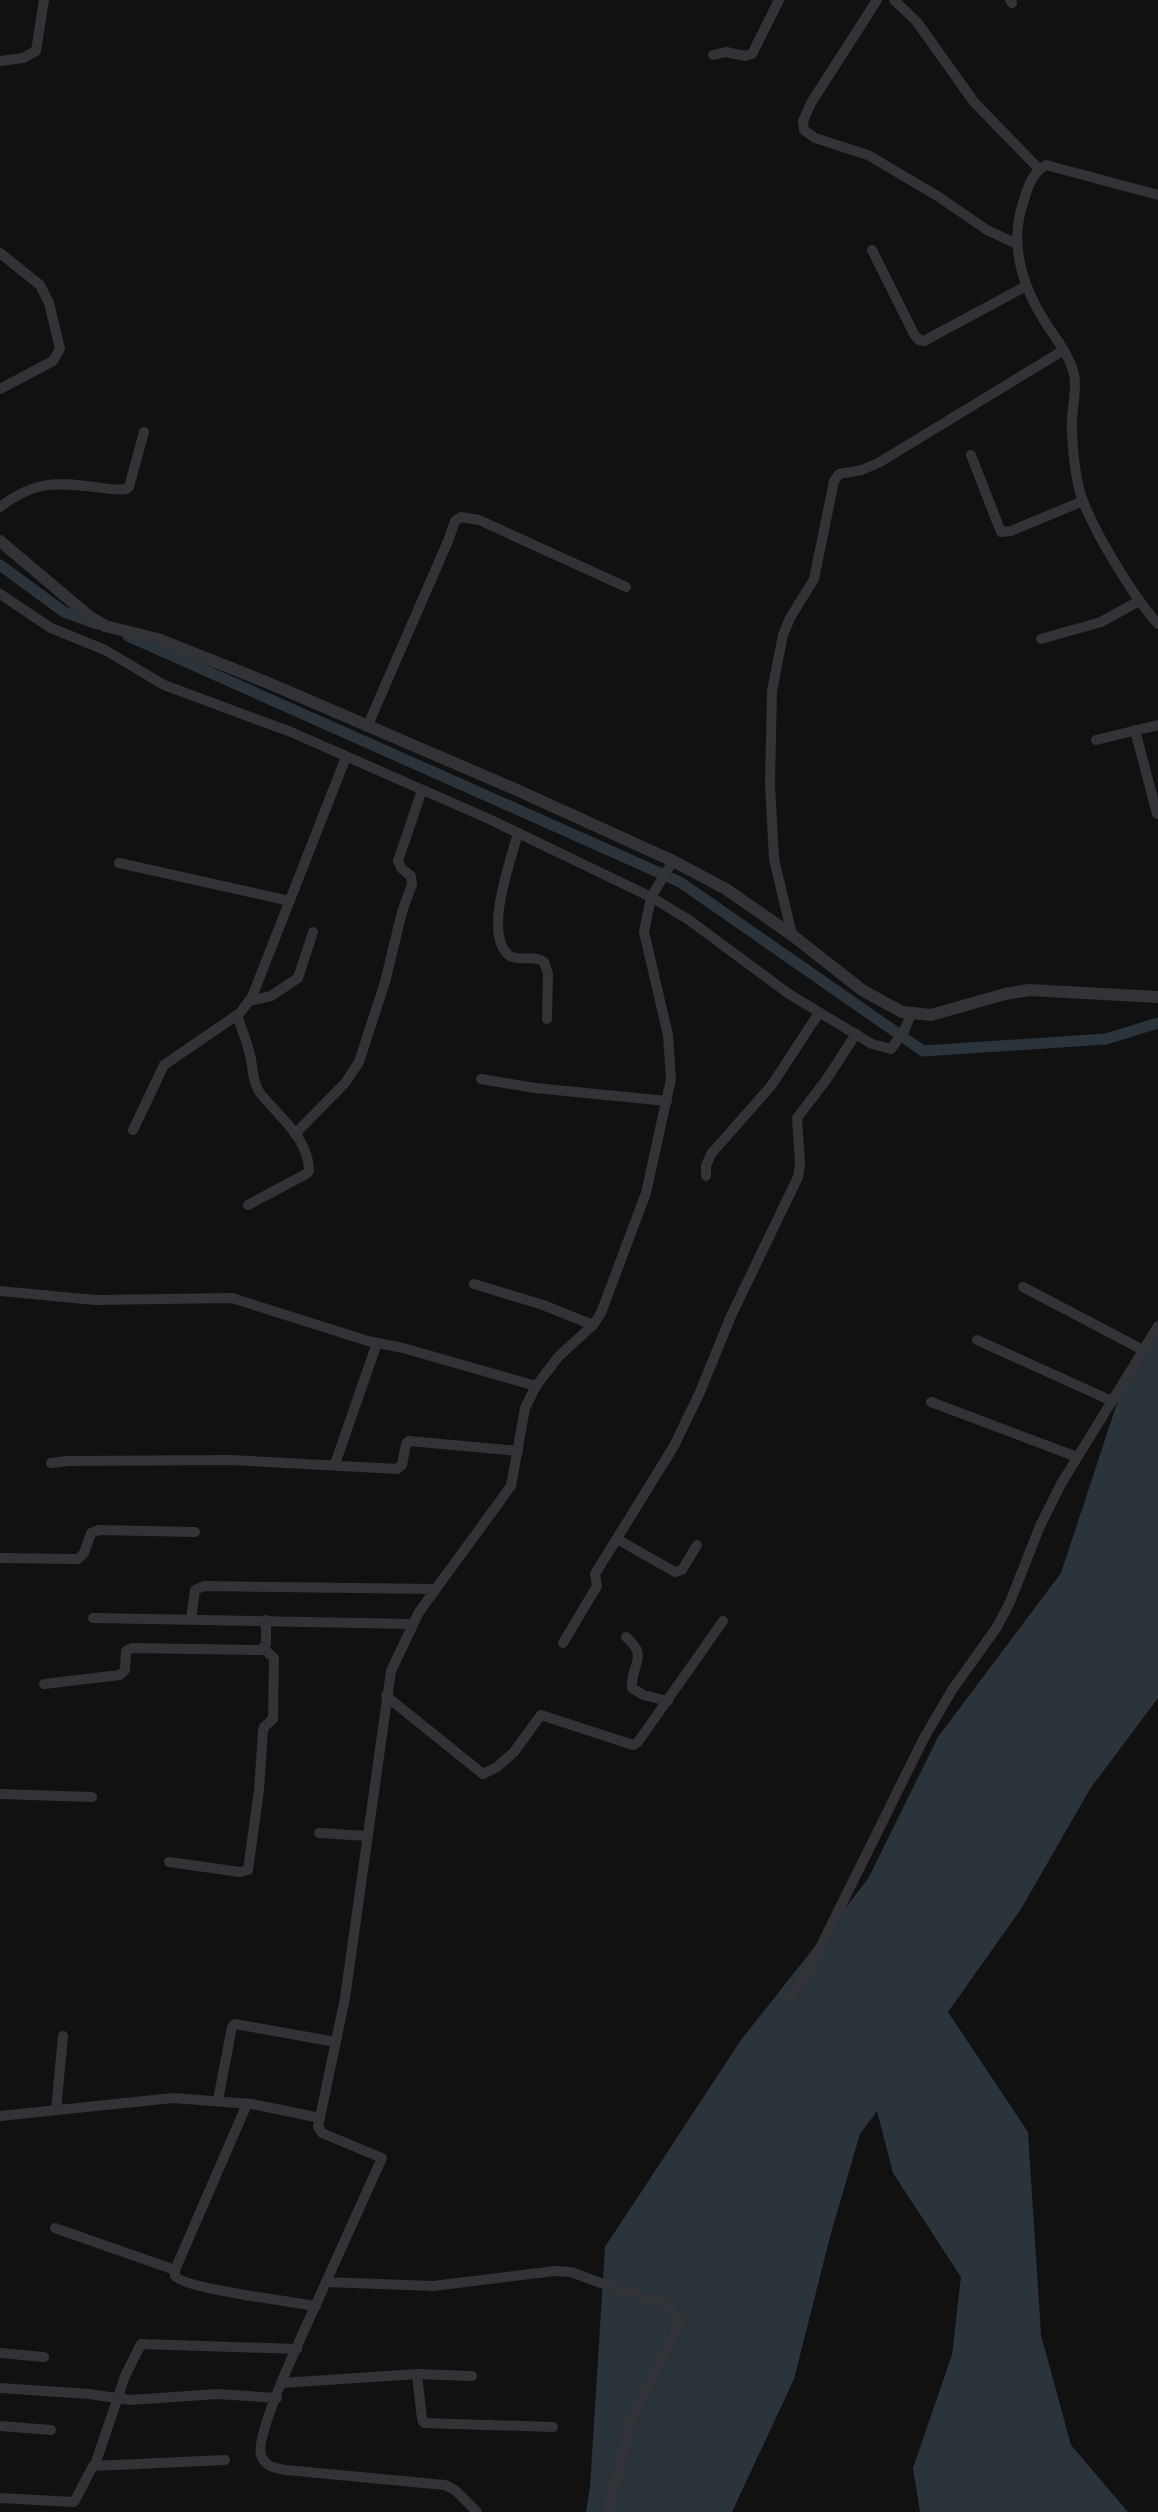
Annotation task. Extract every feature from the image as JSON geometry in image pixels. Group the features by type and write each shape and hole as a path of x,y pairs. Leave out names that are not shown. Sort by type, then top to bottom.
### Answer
{"street":[{"path":"0,61 23,58 36,50 44,0"},
{"path":"713,55 726,52 745,56 752,54 779,0"},
{"path":"878,0 811,103 803,121 804,130 815,138 868,156 939,197 987,230 1017,244"},
{"path":"894,0 917,22 974,102 1039,169"},
{"path":"1158,194 1053,165 1046,165 1034,174 1022,205 1018,223 1017,244 1026,286 1045,322 1064,350 1070,362 1076,385 1072,432 1078,482 1083,501 1092,522 1139,600 1158,624"},
{"path":"872,250 914,334 919,340 924,341 1026,286"},
{"path":"0,254 40,285 49,302 60,349 53,362 0,389"},
{"path":"792,935 774,859 770,784 772,691 783,635 790,618 814,580 834,481 839,474 862,470 880,462 1064,350"},
{"path":"0,507 24,491 38,485 55,483 126,489 129,487 144,432"},
{"path":"971,455 1001,532 1011,531 1083,501"},
{"path":"367,727 455,522 461,517 479,520 626,587"},
{"path":"0,541 90,617 105,626 158,639 266,682 517,790 670,865 726,889 792,935 862,990 910,1014 930,1015 1005,994 1029,990 1158,997"},
{"path":"0,594 51,628 105,650 164,685 291,732 518,833 651,897 689,920 789,994 881,1048 891,1049 895,1045 904,1031 910,1014"},
{"path":"1041,638 1101,622 1139,600"},
{"path":"1096,740 1158,725"},
{"path":"1135,730 1157,814"},
{"path":"133,1130 164,1065 236,1015 249,1001 346,757"},
{"path":"295,1134 345,1083 359,1062 366,1044 385,982 402,912 412,884 411,876 401,868 398,861 422,790"},
{"path":"518,833 498,909 498,925 504,948 509,955 514,958 535,957 544,962 546,968 547,1019"},
{"path":"119,863 290,901"},
{"path":"477,2512 455,2490 445,2484 325,2475 286,2470 267,2465 260,2450 276,2398 382,2158 322,2134 318,2127 349,1972 391,1670 412,1624 511,1486 526,1408 536,1386 559,1356 594,1325 608,1299 643,1200 671,1079 668,1035 644,932 651,897 670,865"},
{"path":"249,1001 271,996 298,978 313,932"},
{"path":"706,1176 706,1166 711,1154 771,1086 819,1013"},
{"path":"236,1015 247,1043 256,1086 302,1145 309,1170 248,1205"},
{"path":"563,1643 596,1586 595,1574 674,1446 731,1316 798,1177 800,1164 797,1118 826,1080 856,1034"},
{"path":"481,1079 535,1088 666,1101"},
{"path":"474,1284 543,1305 594,1325"},
{"path":"1023,1287 1143,1350"},
{"path":"0,1291 95,1300 232,1298 377,1343 536,1386"},
{"path":"790,1997 808,1972 938,1712 997,1627 1010,1602 1050,1503 1158,1326"},
{"path":"977,1340 1112,1401"},
{"path":"335,1464 377,1343"},
{"path":"931,1402 1077,1458"},
{"path":"51,1463 68,1461 230,1460 397,1468 402,1464 406,1444 412,1441 518,1451"},
{"path":"0,1558 78,1559 84,1553 91,1532 99,1530 195,1532"},
{"path":"617,1539 675,1572 682,1570 697,1545"},
{"path":"191,1619 195,1590 204,1586 436,1589"},
{"path":"92,1618 412,1624"},
{"path":"264,1649 266,1620"},
{"path":"386,1696 483,1774 497,1767 514,1752 541,1715 633,1745 638,1742 668,1701 723,1621"},
{"path":"626,1637 634,1644 638,1655 632,1688 643,1695 668,1701"},
{"path":"44,1684 120,1675 125,1670 126,1651 132,1648 253,1651 264,1649"},
{"path":"169,1862 240,1872 248,1870 259,1790 263,1731 273,1719 274,1658 264,1649"},
{"path":"0,1794 92,1797"},
{"path":"319,1833 367,1836"},
{"path":"218,2100 231,2030 235,2024 336,2042"},
{"path":"56,2110 64,2036"},
{"path":"0,2116 173,2098 218,2100 288,2110 320,2118"},
{"path":"247,2104 175,2270 175,2276 182,2281 214,2289 316,2306"},
{"path":"55,2228 175,2270"},
{"path":"326,2282 380,2286 433,2286 563,2271 666,2303 678,2317 678,2326 632,2418 607,2512"},
{"path":"0,2498 73,2507 95,2465 117,2398 134,2355 141,2344 297,2349"},
{"path":"0,2353 44,2357"},
{"path":"282,2384 417,2374 472,2376"},
{"path":"417,2374 424,2423 553,2427"},
{"path":"0,2388 137,2400 218,2394 276,2398"},
{"path":"0,2426 51,2430"},
{"path":"95,2465 225,2460"}],"shaded area":[{"path":"1158,1320 1158,1698 1090,1789 1021,1909 948,2012 1028,2132 1041,2335 1071,2445 1128,2512 920,2512 913,2468 952,2355 961,2277 893,2173 877,2111 860,2134 831,2233 794,2379 732,2512 586,2512 590,2487 605,2247 741,2040 868,1879 938,1737 1061,1573 1129,1367"}],"waterway":[{"path":"0,565 64,612 97,624"},
{"path":"128,636 680,882 923,1051 1106,1039 1158,1023"}]}
